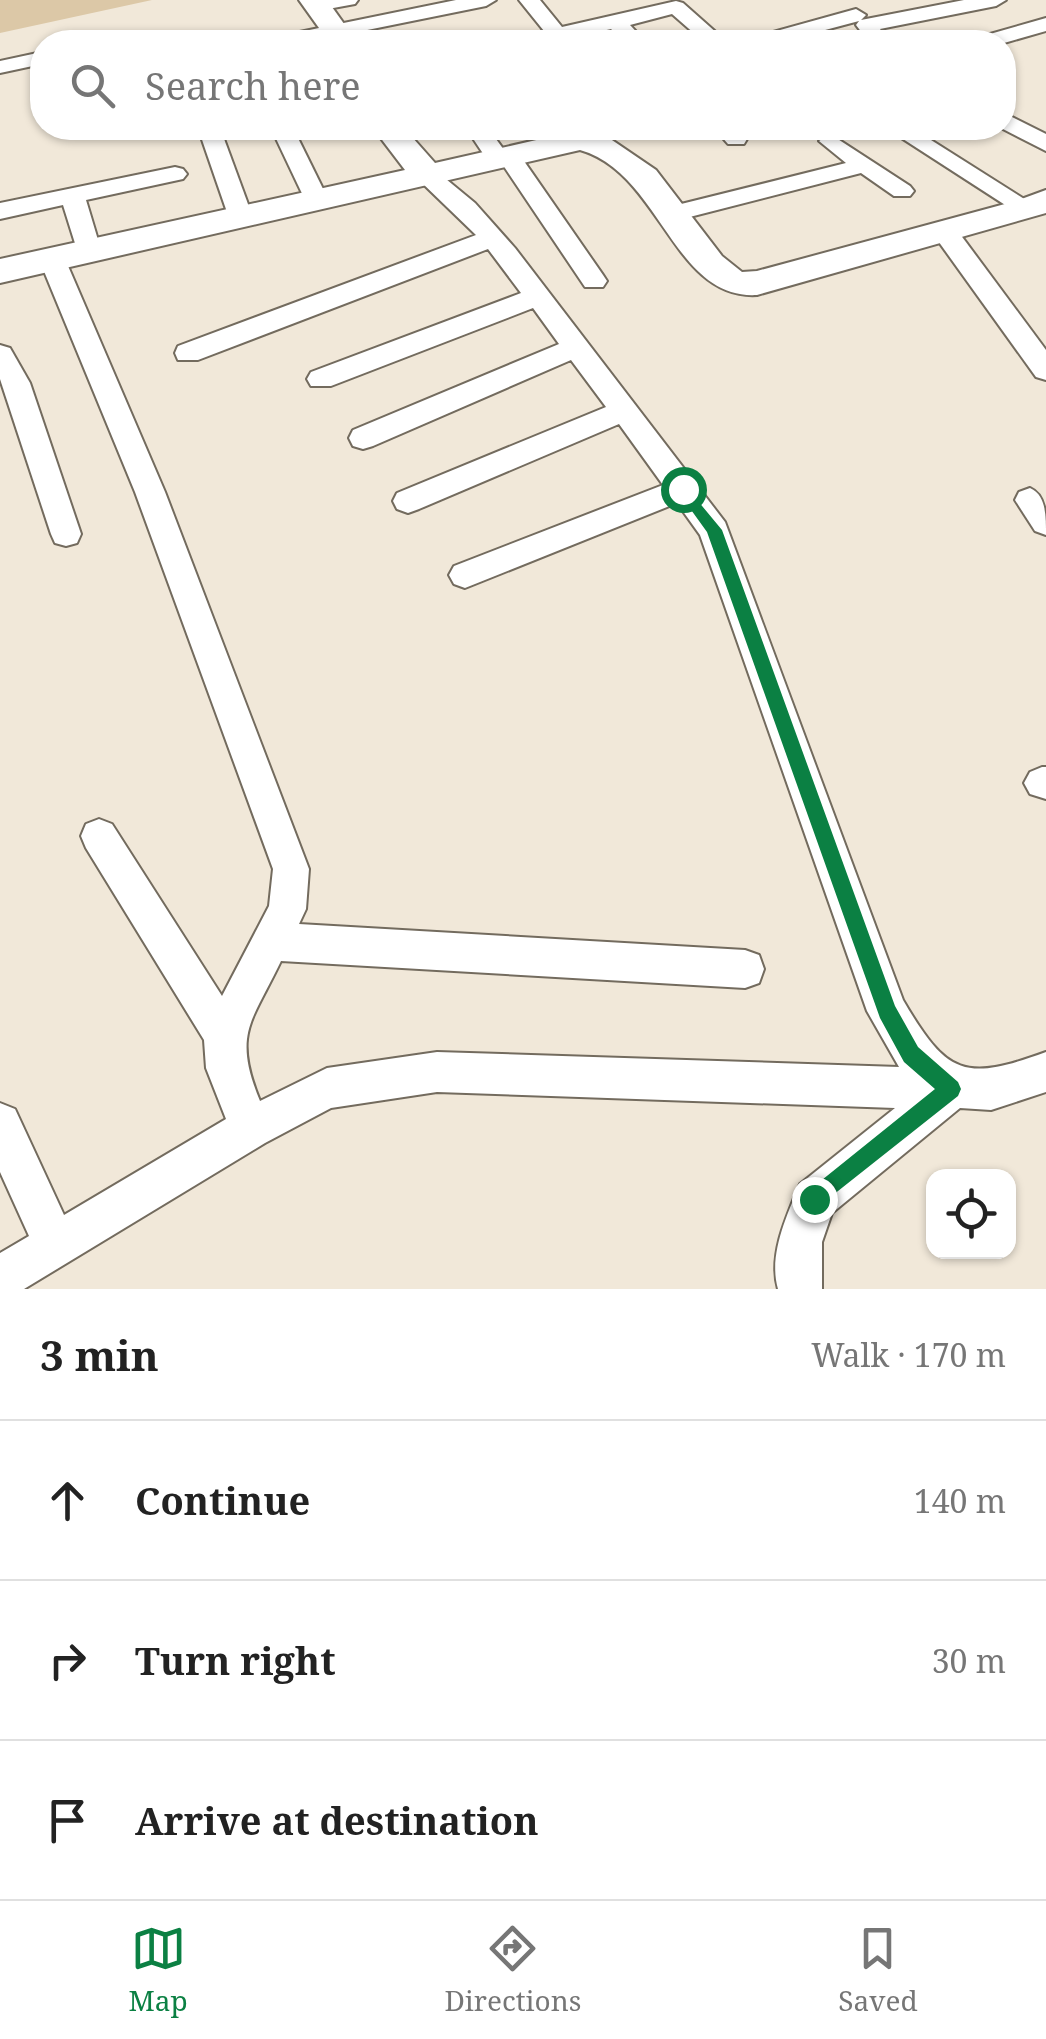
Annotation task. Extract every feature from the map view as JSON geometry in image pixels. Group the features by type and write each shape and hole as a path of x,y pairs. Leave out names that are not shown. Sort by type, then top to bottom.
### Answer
{"street":[{"path":"315,3 348,0"},
{"path":"368,30 486,0"},
{"path":"529,0 554,30"},
{"path":"816,30 996,0"},
{"path":"315,3 335,30"},
{"path":"580,30 672,3 702,30"},
{"path":"614,22 623,30"},
{"path":"1016,33 1046,24"},
{"path":"0,67 30,61"},
{"path":"1016,127 1046,144"},
{"path":"213,140 240,215"},
{"path":"288,140 316,199"},
{"path":"398,140 492,238 714,530 887,1012 911,1054 951,1089"},
{"path":"488,140 594,281"},
{"path":"0,270 580,140 602,143 618,152 674,213 716,272 735,283 757,284 1037,204"},
{"path":"918,140 1037,204"},
{"path":"830,141 902,191"},
{"path":"674,213 865,165"},
{"path":"0,211 175,174"},
{"path":"73,196 88,250"},
{"path":"945,232 1046,370"},
{"path":"188,352 492,238"},
{"path":"52,259 150,492 291,870 288,910 224,1035"},
{"path":"321,379 538,296"},
{"path":"363,438 577,347"},
{"path":"0,356 16,384 66,534"},
{"path":"408,501 625,410"},
{"path":"465,575 683,489"},
{"path":"99,836 224,1035 226,1068 250,1128"},
{"path":"271,941 745,969"},
{"path":"0,1278 250,1128 327,1088 437,1072 998,1090 1046,1072"},
{"path":"800,1289 796,1279 800,1242 814,1199 951,1089"},
{"path":"0,1124 55,1245"}],"shaded area":[{"path":"0,0 152,0 0,33"}],"route":[{"path":"683,489 714,530 887,1012 911,1054 951,1089 814,1199"}]}
